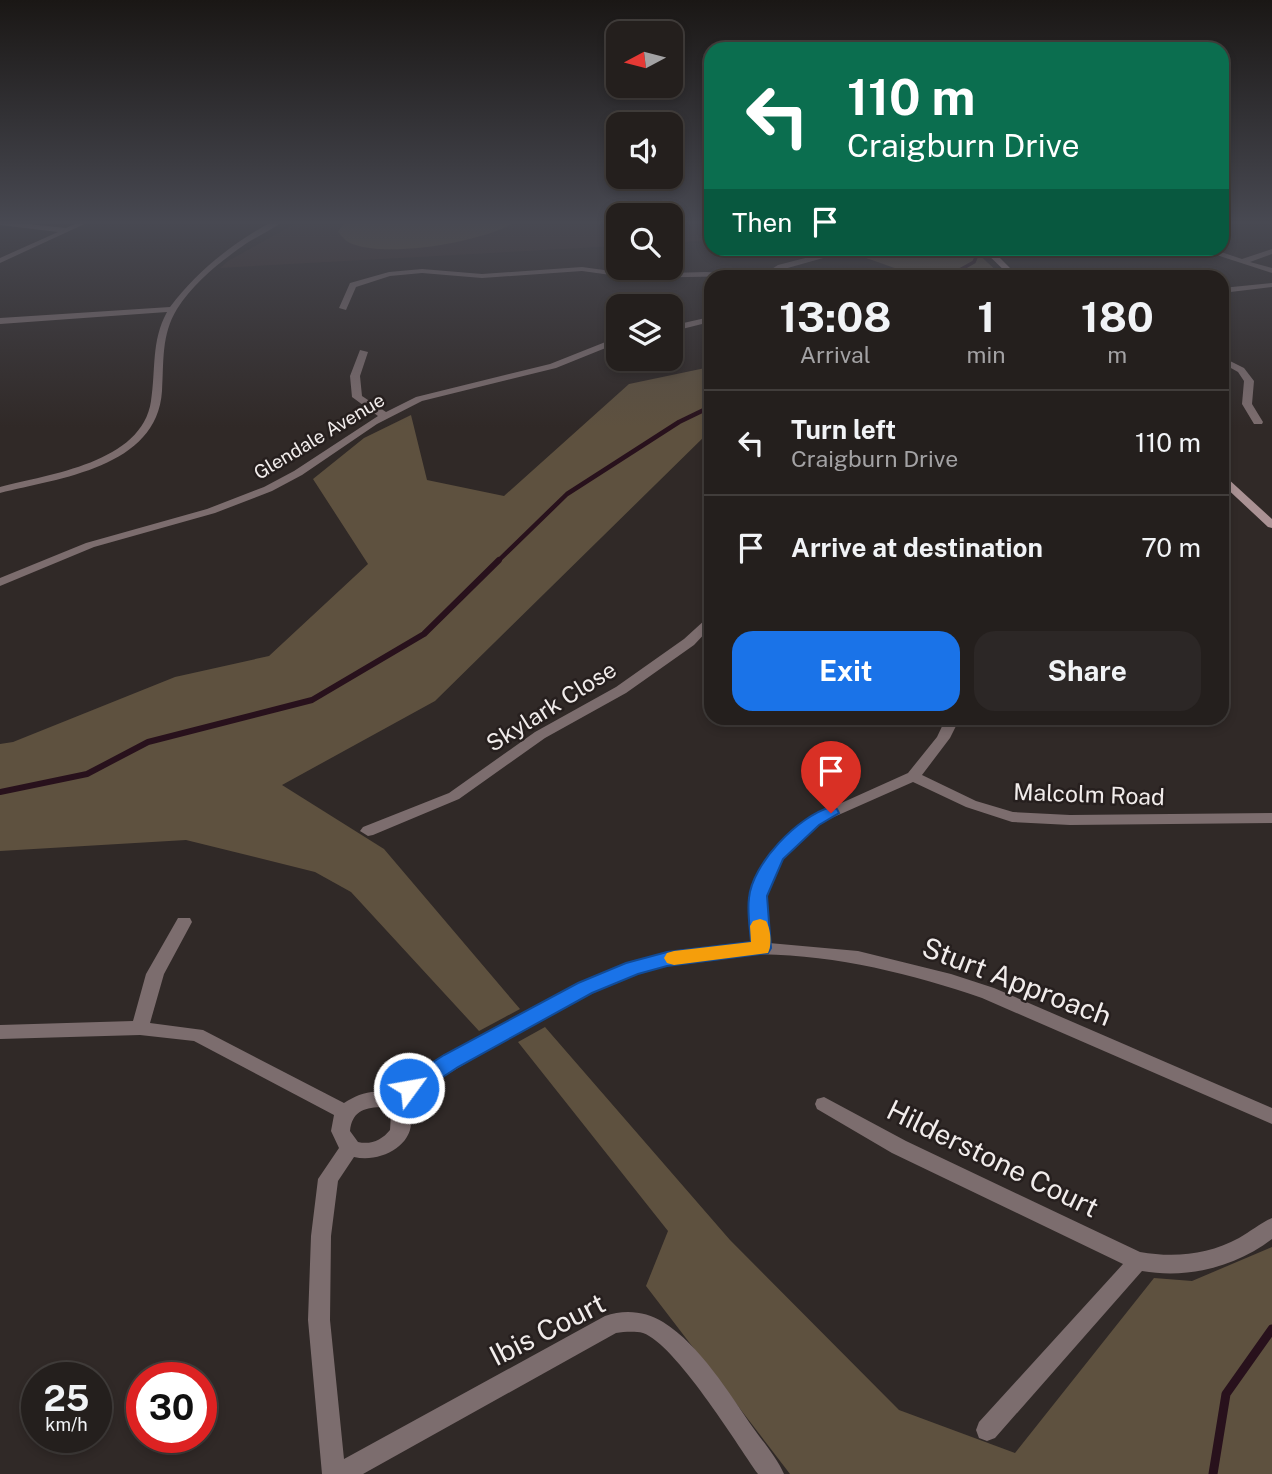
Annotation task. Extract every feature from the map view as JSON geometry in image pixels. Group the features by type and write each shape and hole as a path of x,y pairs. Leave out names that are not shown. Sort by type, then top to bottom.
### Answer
{"main road":[{"path":"1229,485 1272,525"}],"street":[{"path":"0,490 76,469 108,457 145,432 154,415 159,342 165,321 192,290"},
{"path":"343,308 351,290"},
{"path":"0,321 173,309"},
{"path":"683,326 704,321"},
{"name":"Glendale Avenue","path":"0,582 90,545 211,511 268,489 298,473 385,416 418,399 553,366 606,345"},
{"path":"363,352 355,376 357,397 385,416"},
{"path":"1229,364 1241,370 1249,381 1247,404 1258,422"},
{"name":"Skylark Close","path":"369,831 454,796 540,735 621,690 690,642 704,628"},
{"path":"761,948 758,896 776,856 813,821 913,776 949,725"},
{"name":"Malcolm Road","path":"913,776 971,804 1012,817 1070,820 1272,818"},
{"path":"140,1028 155,974 184,922"},
{"name":"Sturt Approach","path":"388,1101 451,1061 511,1028 585,988 633,968 667,959 761,948 787,948 877,960 946,978 988,993 1272,1116"},
{"path":"0,1032 140,1028 197,1035 345,1112"},
{"path":"361,1101 388,1101 400,1112 402,1121 396,1137 380,1148 369,1151 350,1147 339,1135 338,1127 345,1112 361,1101"},
{"name":"Hilderstone Court","path":"824,1104 900,1147 1138,1261 1161,1267 1224,1256 1256,1240 1272,1227"},
{"path":"334,1474 319,1320 321,1236 328,1180 350,1147"},
{"path":"987,1430 1138,1261"},
{"name":"Ibis Court","path":"340,1474 612,1323 635,1321 655,1328 682,1351 772,1474"}],"shaded area":[{"path":"704,368 704,437 435,701 282,785 384,849 520,1009 479,1031 351,892 315,872 186,840 0,851 0,744 13,742 175,677 269,656 368,564 313,479 364,438 411,415 427,480 504,496 629,384"},
{"path":"545,1027 730,1240 899,1410 1015,1453 1154,1278 1192,1281 1272,1247 1272,1474 790,1474 646,1286 668,1231 518,1042"}],"waterway":[{"path":"497,562 567,494 679,422 704,410"},
{"path":"0,792 87,774 148,742 312,700 424,634 499,560"},
{"path":"1213,1474 1226,1394 1272,1329"}],"slow traffic":[{"path":"674,958 761,948 760,926"}],"route":[{"path":"409,1088 451,1061 585,988 633,968 667,959 761,948 758,896 776,856 813,821 831,813"}]}
